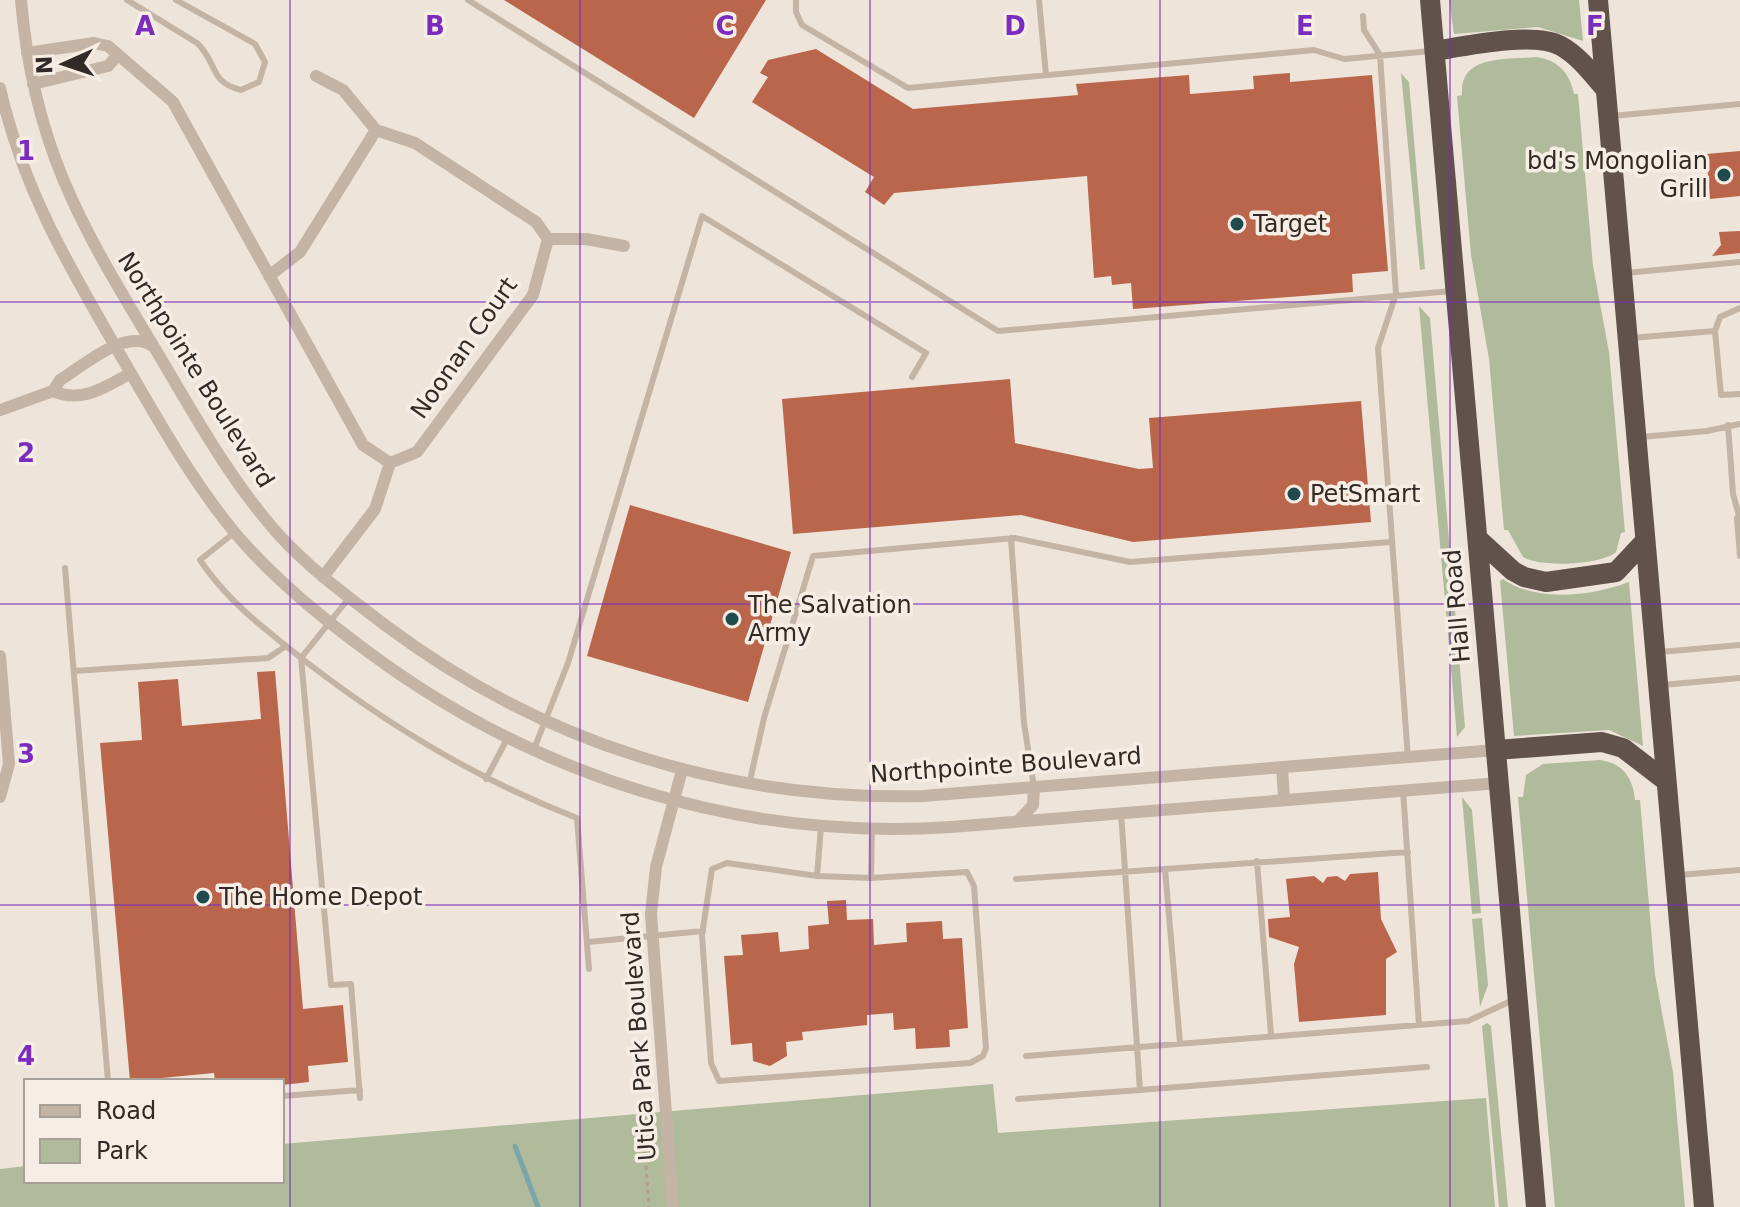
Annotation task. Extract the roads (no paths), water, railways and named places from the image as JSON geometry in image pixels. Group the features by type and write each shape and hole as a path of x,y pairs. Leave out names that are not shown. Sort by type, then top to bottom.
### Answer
{"highway":[{"name":"Hall Road","path":"1430,0 1536,1207"},
{"path":"1598,0 1704,1207"},
{"path":"1435,51 1532,40 1553,42 1572,53 1606,90"},
{"path":"1478,539 1513,571 1546,582 1616,572 1645,541"},
{"path":"1496,750 1602,742 1623,748 1666,781"}],"street":[{"name":"Northpointe Boulevard","path":"21,0 33,84 48,143 74,209 153,346 245,493 280,536 349,598 453,673 546,722 595,743 682,770 749,785 825,794 887,796 1496,750"},
{"path":"27,53 94,43 108,46 173,102 363,445 390,463 375,509 323,577"},
{"path":"33,84 108,66 117,56"},
{"path":"316,76 343,90 376,130 415,143 536,222 548,239 586,239 624,246"},
{"path":"0,88 14,144 48,229 194,478 235,532 280,581 329,623 411,684 533,752 612,783 673,801 753,818 821,827 872,829 1017,821 1499,783"},
{"path":"269,276 300,252 376,130"},
{"name":"Noonan Court","path":"390,463 417,452 533,295 548,239"},
{"path":"0,410 53,391 60,380 133,339 153,346"},
{"path":"53,391 67,397 91,395 131,373"},
{"path":"0,656 9,764 0,797"},
{"path":"1282,767 1284,799"},
{"name":"Utica Park Boulevard","path":"673,1207 651,936 653,881 682,770"},
{"path":"1017,821 1030,811 1034,787"}],"lane":[{"path":"127,0 206,50 218,79 241,90 259,82 265,62 255,44 176,0"},
{"path":"468,0 998,331 1455,290"},
{"path":"796,0 796,12 802,25 908,88 1314,50 1344,59 1435,51"},
{"path":"1039,0 1046,75"},
{"path":"1363,16 1364,30 1380,55 1396,294 1378,348 1408,758"},
{"path":"1608,117 1740,104"},
{"path":"533,752 568,663 702,216 926,353 912,377"},
{"path":"1622,273 1740,262"},
{"path":"1740,308 1720,317 1715,331 1721,395 1740,394"},
{"path":"1628,338 1715,331"},
{"path":"1636,438 1707,431 1740,424"},
{"path":"1728,425 1740,556"},
{"path":"235,532 200,560 232,599 286,646 396,727 486,779 577,818 589,969"},
{"path":"749,785 764,718 813,556 1011,538 1130,562 1391,542"},
{"path":"1011,538 1024,723 1034,787"},
{"path":"65,568 108,1079"},
{"path":"284,1096 360,1094 351,984 331,985 301,658 349,598"},
{"path":"1655,653 1740,645"},
{"path":"74,671 268,658 286,646"},
{"path":"1658,686 1740,678"},
{"path":"486,779 507,739"},
{"path":"1403,790 1419,1025"},
{"path":"1121,812 1140,1090"},
{"path":"817,876 821,827"},
{"path":"871,878 872,829"},
{"path":"1016,879 1408,852"},
{"path":"1257,861 1271,1035"},
{"path":"727,863 817,876 871,878 960,872 972,877 986,1048 977,1061 719,1081 711,1063 703,931 709,876 715,866 727,863"},
{"path":"1165,869 1180,1043"},
{"path":"1674,875 1740,870"},
{"path":"588,942 703,931"},
{"path":"1026,1056 1468,1021 1517,998"},
{"path":"1018,1099 1427,1067"}],"waterway":[{"path":"515,1146 538,1207"}],"place":[{"name":"bd's Mongolian Grill","path":"1724,175"},
{"name":"Target","path":"1237,224"},
{"name":"PetSmart","path":"1294,494"},
{"name":"The Salvation Army","path":"732,619"},
{"name":"The Home Depot","path":"203,897"}]}
